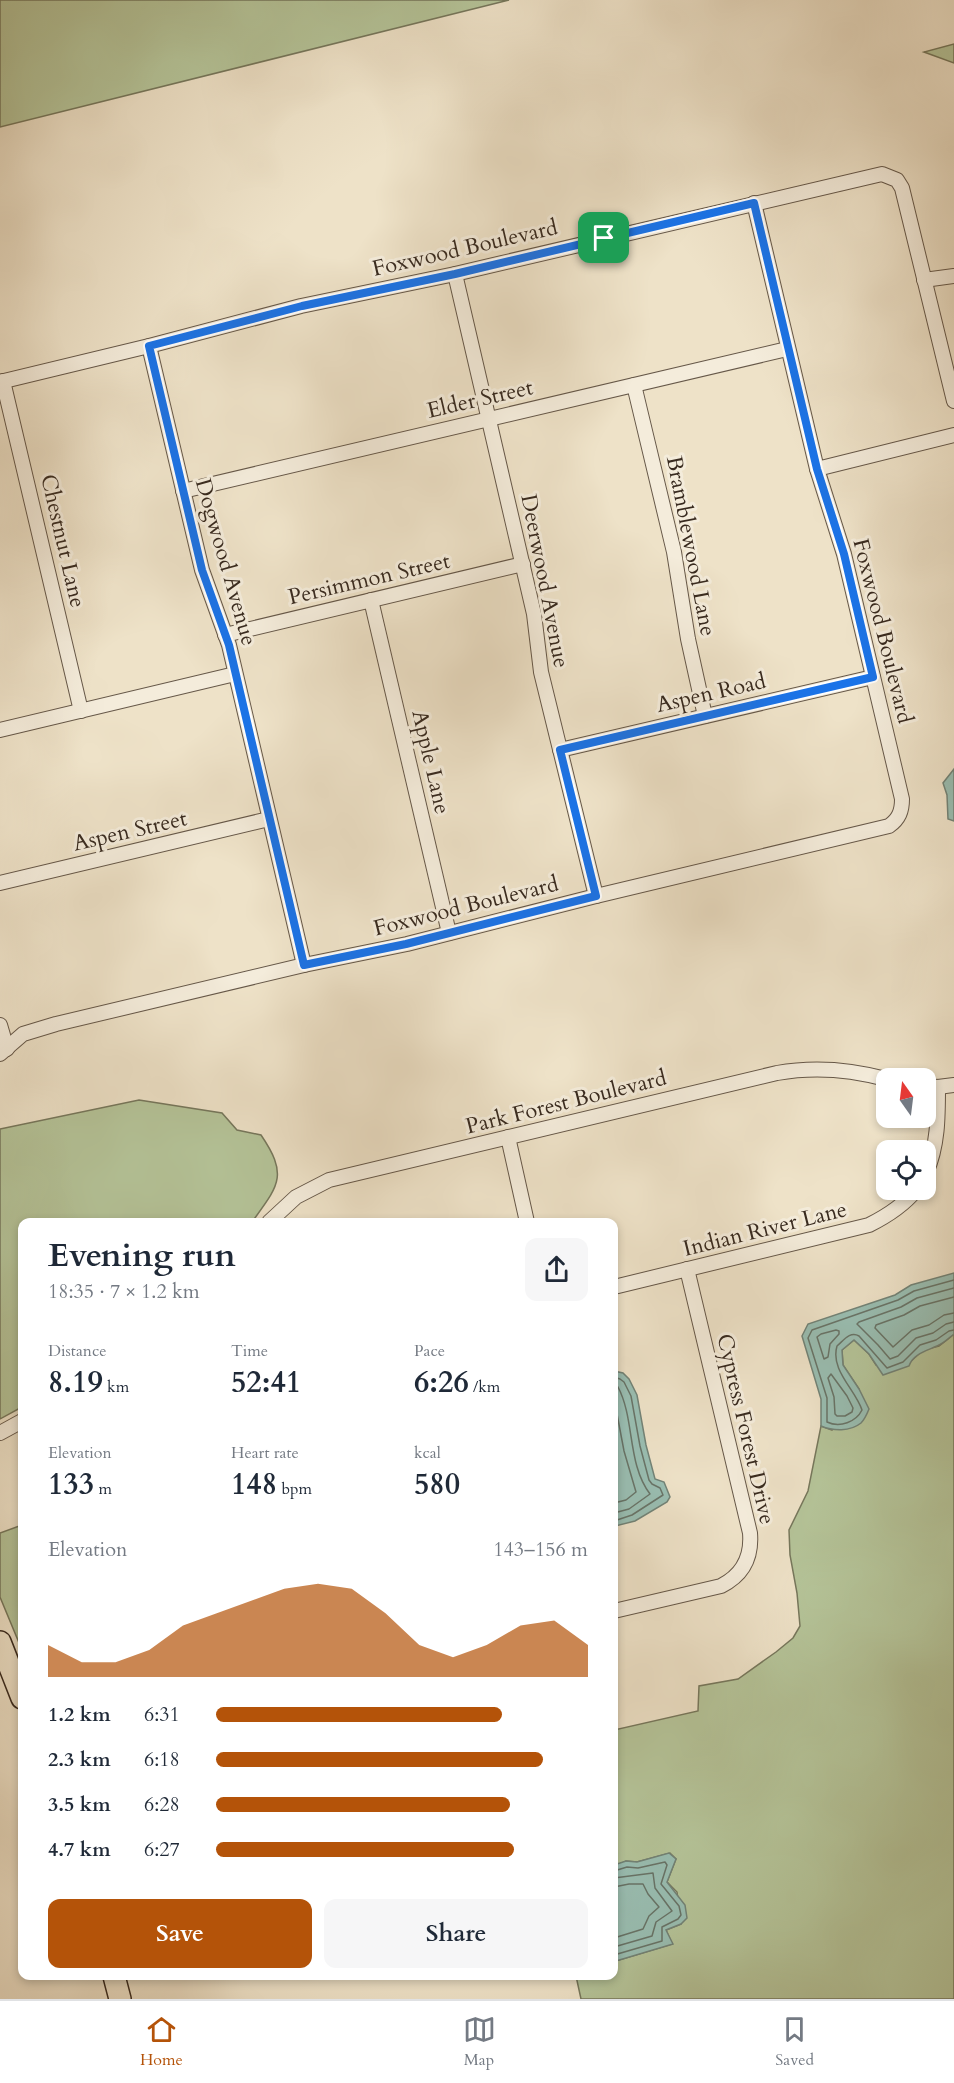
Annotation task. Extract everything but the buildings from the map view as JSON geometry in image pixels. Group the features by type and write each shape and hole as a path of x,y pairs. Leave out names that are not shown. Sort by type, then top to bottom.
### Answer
{"main road":[{"path":"0,1642 18,1688"},
{"path":"115,1980 120,1999"}],"street":[{"path":"754,203 878,174 891,176 902,188 954,401"},
{"name":"Foxwood Boulevard","path":"2,381 302,306 455,274 754,203 787,349 817,469 844,554 902,799 902,806 895,822 889,826 406,944 304,965 56,1024 23,1034 3,1051"},
{"name":"Deerwood Avenue","path":"455,274 534,614 541,672 596,896"},
{"path":"924,280 954,276"},
{"name":"Dogwood Avenue","path":"149,346 202,570 225,635 235,674 304,965"},
{"name":"Elder Street","path":"183,491 787,349"},
{"name":"Chestnut Lane","path":"2,381 81,711"},
{"name":"Bramblewood Lane","path":"634,385 674,552 688,639 705,716"},
{"path":"817,469 954,435"},
{"name":"Persimmon Street","path":"225,635 523,564"},
{"name":"Apple Lane","path":"371,600 449,933"},
{"path":"0,730 235,674"},
{"name":"Aspen Road","path":"560,750 873,677"},
{"name":"Aspen Street","path":"0,883 269,819"},
{"name":"Foxwood Boulevard","path":"0,1025 3,1051"},
{"name":"Park Forest Boulevard","path":"273,1218 296,1197 329,1180 508,1137 799,1069 843,1069 876,1077"},
{"path":"936,1086 954,1085"},
{"path":"508,1137 526,1218"},
{"name":"Indian River Lane","path":"618,1286 869,1225 891,1214 907,1200"},
{"name":"Cypress Forest Drive","path":"618,1610 721,1586 731,1581 741,1571 750,1551 750,1533 687,1269"},
{"path":"0,1433 18,1423"}],"green space":[{"path":"0,0 509,0 0,127"},
{"path":"954,44 954,63 924,52"},
{"path":"139,1100 222,1113 237,1130 261,1135 275,1161 277,1180 274,1189 255,1218 18,1218 18,1409 0,1419 0,1129"},
{"path":"954,1334 954,1999 581,1999 577,1980 618,1980 618,1960 672,1944 666,1930 681,1924 677,1892 667,1882 676,1859 670,1853 637,1862 626,1861 618,1865 618,1729 698,1711 699,1686 738,1679 793,1638 800,1626 790,1555 789,1530 808,1491 821,1426 832,1430 859,1389 843,1365 842,1350 854,1340 869,1354 876,1365 910,1362 923,1350 939,1346"},
{"path":"18,1526 18,1640 0,1597 0,1533"}],"water":[{"path":"954,769 954,821 948,819 947,795 943,783"},
{"path":"954,1273 954,1334 941,1344 924,1351 909,1366 883,1375 869,1354 854,1340 842,1350 843,1365 869,1409 861,1423 852,1428 836,1430 821,1426 821,1399 802,1336 808,1324 895,1295 911,1285"},
{"path":"618,1372 629,1379 637,1395 655,1479 664,1482 670,1497 667,1502 635,1521 618,1525"},
{"path":"669,1853 676,1859 667,1882 685,1905 687,1918 681,1924 666,1930 673,1944 618,1960 618,1864 626,1861 637,1862"}],"route":[{"path":"754,203 817,469 844,554 873,677 560,750 596,896 406,944 304,965 229,645 202,570 149,346 302,306 455,274 604,238 754,203"}]}
